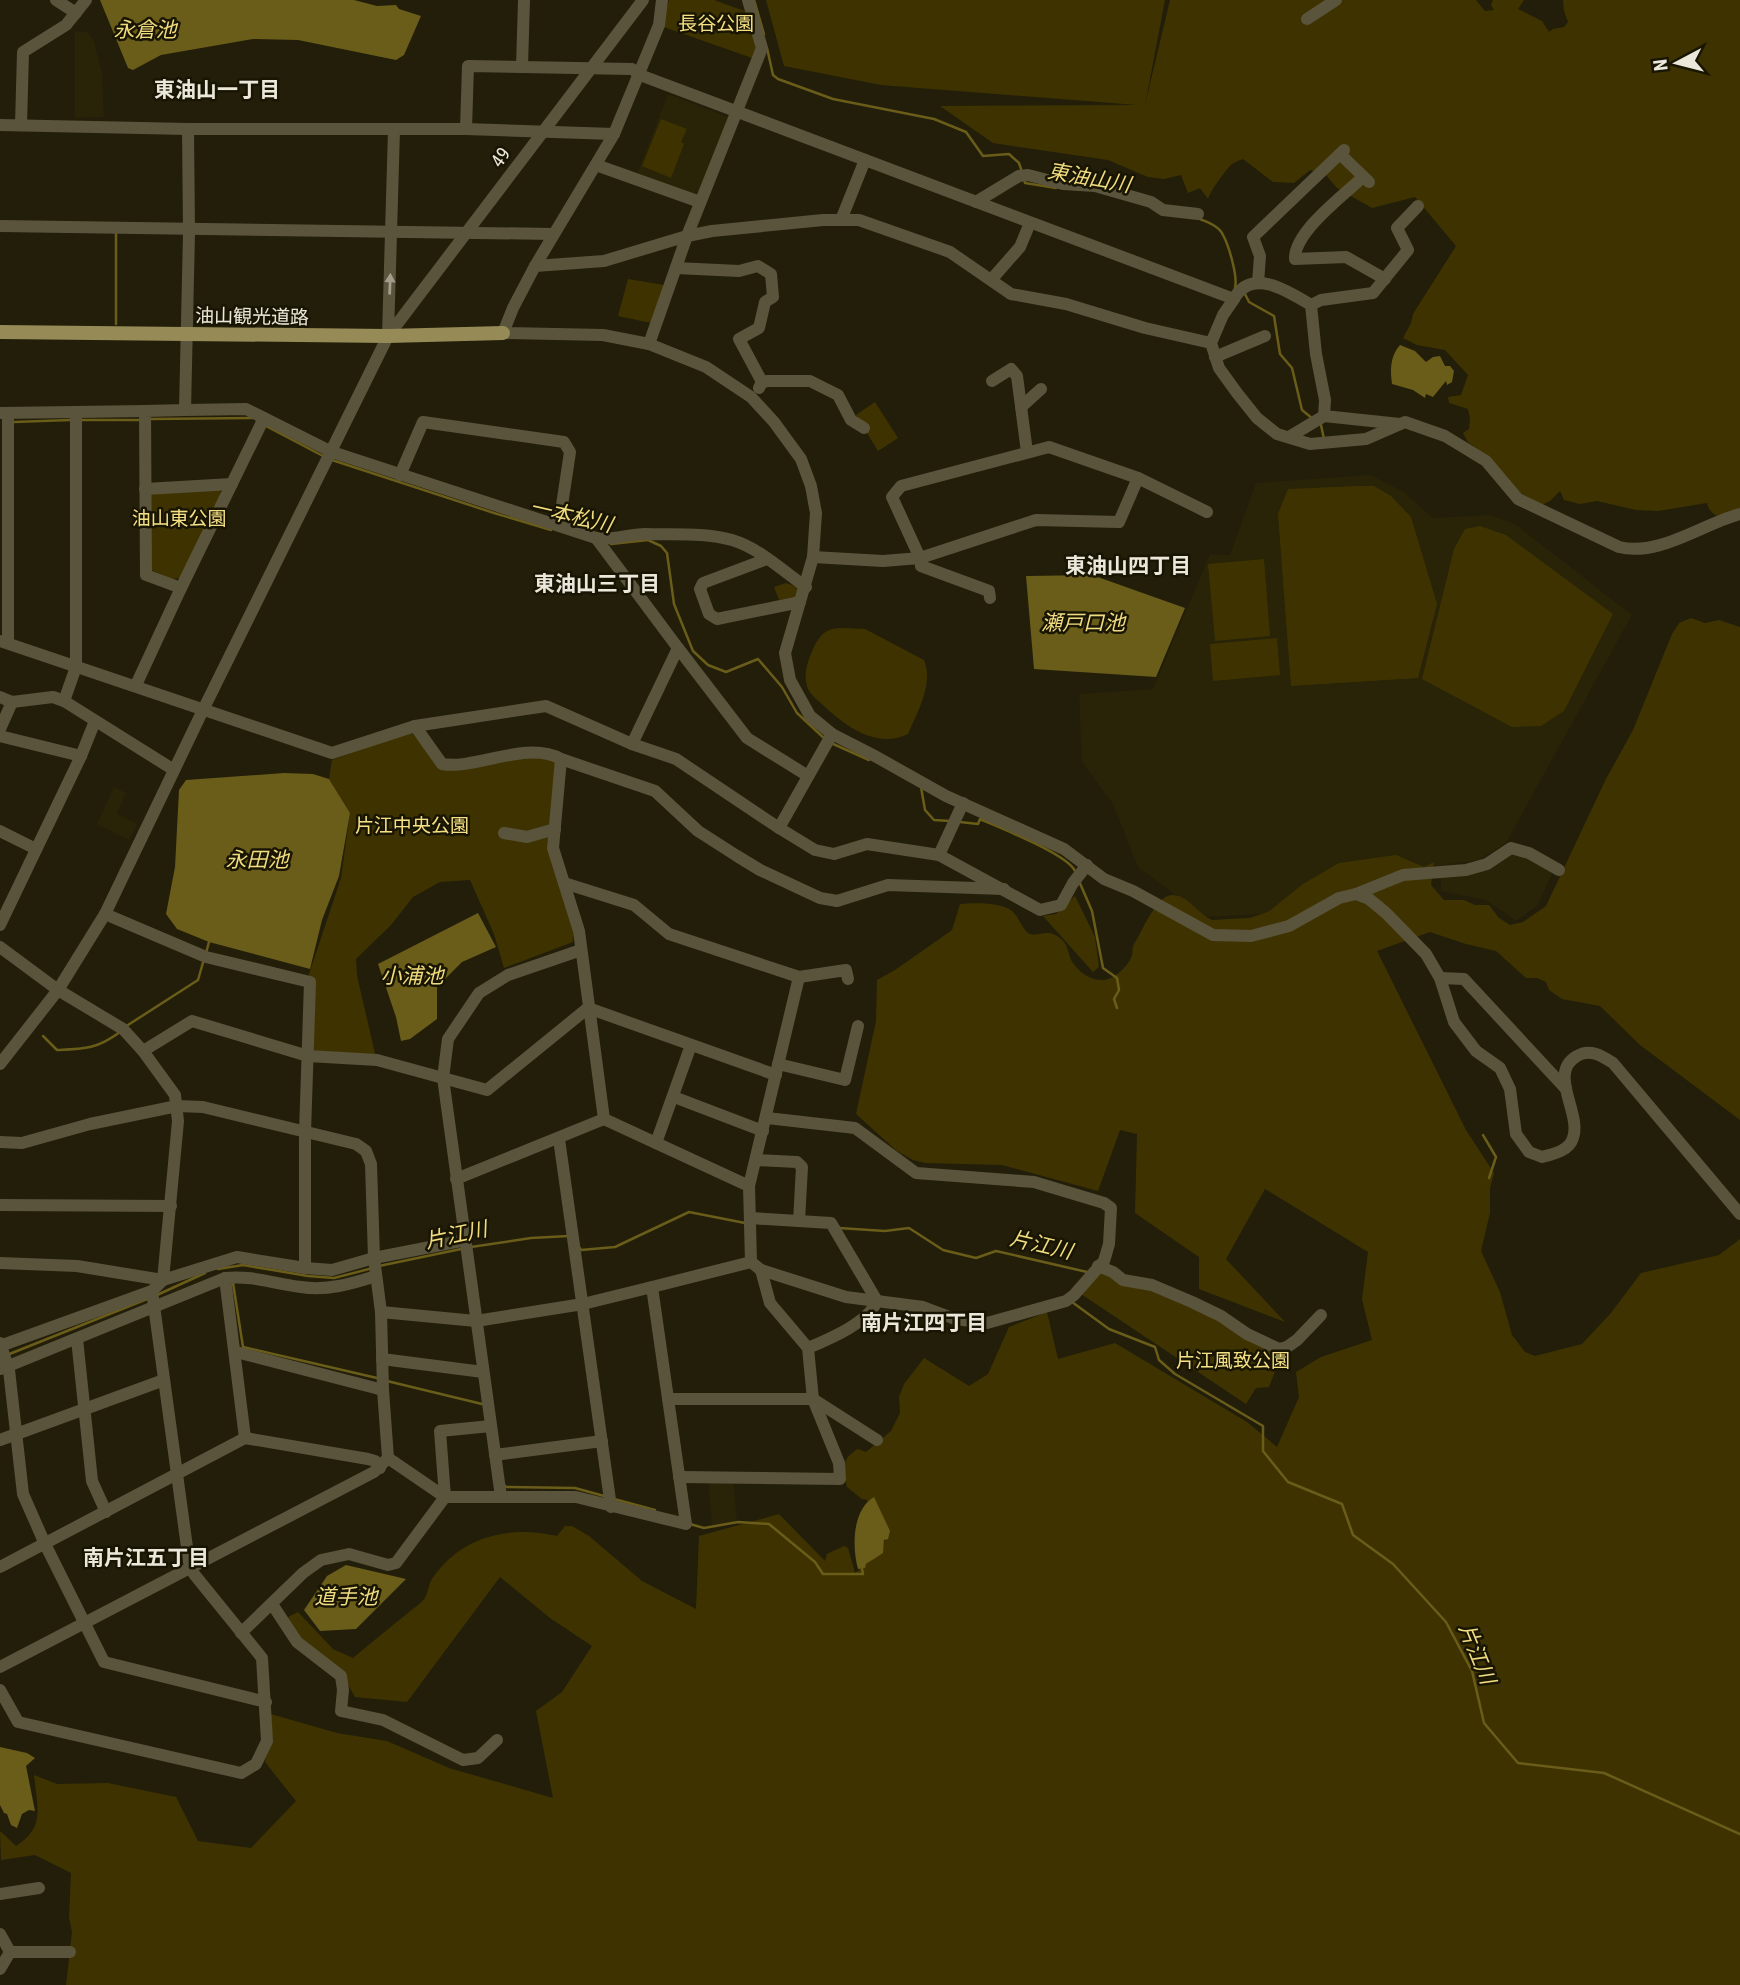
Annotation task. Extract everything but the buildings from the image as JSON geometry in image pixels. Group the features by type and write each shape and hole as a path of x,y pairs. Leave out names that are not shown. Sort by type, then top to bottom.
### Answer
{"main road":[{"name":"油山観光道路","path":"0,332 388,336 503,333"}],"street":[{"path":"55,0 76,13"},
{"path":"21,125 23,52 66,25 86,0"},
{"path":"522,66 524,0"},
{"path":"662,0 659,25 614,134 535,266 503,333 603,335 649,344 706,367 751,397 774,422 801,459 811,486 816,513 813,557 785,653 790,680 810,716 829,739 960,809 1055,844 1085,868 1213,935 1251,936 1289,926 1339,898 1403,875 1466,870 1487,864 1511,848 1529,853 1559,870"},
{"path":"649,344 687,236 762,48 748,0"},
{"path":"1307,19 1336,0"},
{"name":"49","path":"388,336 469,232 639,1"},
{"path":"466,129 468,66 632,69 640,75 1030,223 1237,294"},
{"path":"0,125 188,130 544,130 614,134"},
{"path":"185,410 188,130"},
{"path":"0,1064 58,990 105,914 388,336 394,130"},
{"path":"1258,283 1260,256 1253,237 1341,152 1366,179 1301,236 1295,259 1346,257 1385,279"},
{"path":"841,220 865,160"},
{"path":"596,165 700,202"},
{"path":"976,202 1023,176 1063,184 1095,186 1151,202 1163,210 1198,214"},
{"path":"1311,305 1321,300 1373,293 1408,250 1397,228 1418,206"},
{"path":"535,266 604,261 687,236 739,228 859,220 950,252 1011,294 1066,304 1145,328 1211,343"},
{"path":"991,280 1020,247 1030,223"},
{"path":"0,226 553,234"},
{"path":"676,268 739,271 758,266 771,274 773,296 765,302 759,328 739,339 762,382"},
{"path":"1311,305 1284,289 1255,282 1237,294 1223,315 1211,343 1219,368 1257,418 1277,434 1310,444 1367,439 1405,422 1445,436 1486,461 1518,499 1630,550 1645,549 1740,514"},
{"path":"1311,305 1316,354 1325,400 1322,416"},
{"path":"1215,357 1265,336"},
{"path":"992,381 1011,369 1017,376 1027,452"},
{"path":"762,382 810,381 838,396 851,420 864,428"},
{"path":"751,397 762,382"},
{"path":"1021,407 1041,389"},
{"path":"808,776 747,738 600,542 559,524 400,475 329,457 262,422 246,409 185,410 145,417 6,417 4,642 332,753 415,726 546,706 632,744 676,759 815,850 834,854 867,844 939,855 1040,911 1061,905 1085,868"},
{"path":"1289,437 1322,416 1400,424"},
{"path":"64,701 76,667 76,417"},
{"path":"145,417 146,575 181,589"},
{"path":"136,685 262,422"},
{"path":"400,475 423,422 564,442 570,452 559,524"},
{"path":"990,598 989,591 921,566 920,558 892,497 901,486 1049,447 1138,478 1207,512"},
{"path":"813,557 883,561 920,558 1036,520 1119,522 1138,478"},
{"path":"145,489 232,484"},
{"path":"600,542 638,534 695,535 732,540 767,559 806,587"},
{"path":"767,559 704,583 700,589 709,614 717,619 800,602"},
{"path":"632,744 678,648"},
{"path":"0,729 6,700 52,696 174,770"},
{"path":"0,925 96,721"},
{"path":"415,726 442,764 529,753 555,755 654,791 698,831 760,870 820,898 837,901 888,885 1004,889"},
{"path":"0,736 81,756"},
{"path":"779,828 829,739"},
{"path":"561,759 554,848 579,932 604,1119"},
{"path":"939,855 960,809"},
{"path":"504,833 527,837 555,829"},
{"path":"0,831 36,849"},
{"path":"564,883 634,905 669,934 799,977 846,970 848,979"},
{"path":"1356,894 1368,899 1386,913 1426,954 1440,978 1454,1022 1476,1051 1500,1068 1510,1089 1516,1134 1529,1152 1542,1157 1561,1151 1573,1141 1573,1111 1564,1082 1567,1065 1578,1055 1595,1052 1613,1063 1740,1214"},
{"path":"105,914 206,957 310,982 305,1133 305,1268"},
{"path":"0,947 58,990 123,1029 175,1095 178,1121 163,1280 152,1291 0,1345 16,1434 23,1494 104,1662 266,1702"},
{"path":"501,1497 499,1455 491,1426 483,1373 443,1078 448,1039 480,993 508,975 581,950"},
{"path":"679,1477 840,1479 839,1463 813,1399 808,1349 770,1303 756,1266 750,1232 750,1186 799,977"},
{"path":"1440,978 1464,979 1567,1090"},
{"path":"588,1008 691,1045 777,1069 845,1080 854,1030"},
{"path":"143,1051 192,1021 308,1056 377,1060 487,1090 588,1008"},
{"path":"656,1143 691,1045"},
{"path":"381,1312 476,1321 583,1304 756,1266 846,1297 923,1307 955,1319 987,1324 1066,1301 1104,1261 1109,1244 1111,1208 1104,1203 1034,1182 915,1173 855,1129 765,1125 674,1097"},
{"path":"0,1142 22,1143 90,1124 177,1106 203,1107 356,1144 366,1151 371,1164 375,1275 381,1312 384,1463"},
{"path":"456,1179 604,1119 750,1186"},
{"path":"559,1139 610,1501"},
{"path":"756,1160 797,1161 802,1167 799,1221"},
{"path":"0,1205 171,1206"},
{"path":"750,1218 831,1223 877,1301"},
{"path":"0,1263 77,1266 163,1280 237,1257 332,1270 374,1258 466,1240"},
{"path":"1098,1266 1123,1280 1152,1285 1192,1302 1279,1349 1297,1340 1321,1315"},
{"path":"4,1368 230,1278 263,1279 300,1287 326,1289 375,1275"},
{"path":"230,1278 245,1438"},
{"path":"0,1567 245,1438 384,1463 445,1497 576,1497 610,1501 685,1520 652,1287"},
{"path":"0,1690 18,1722 241,1773 256,1764 267,1741 262,1658 194,1574 192,1567 152,1291"},
{"path":"808,1349 846,1330 874,1308 877,1301"},
{"path":"77,1339 92,1481 106,1512"},
{"path":"236,1352 382,1383"},
{"path":"382,1359 483,1373"},
{"path":"0,1440 164,1380"},
{"path":"668,1399 813,1399 877,1440"},
{"path":"241,1633 303,1573 321,1560 349,1554 387,1564 396,1563 445,1497 440,1431 491,1426"},
{"path":"499,1455 602,1441"},
{"path":"0,1667 384,1463"},
{"path":"272,1604 297,1642 341,1676 341,1710 383,1720 463,1760 478,1758 497,1740"},
{"path":"0,1894 39,1888"},
{"path":"0,1934 10,1952"},
{"path":"10,1952 70,1952"},
{"path":"0,1969 10,1952"}],"shaded area":[{"path":"75,31 87,32 94,41 102,74 104,117 75,118"},
{"path":"668,94 731,118 699,200 636,177"},
{"path":"1370,475 1404,492 1433,518 1491,515 1515,524 1632,615 1506,843 1479,860 1349,878 1284,913 1205,917 1138,867 1113,804 1082,762 1079,694 1153,689 1210,554 1230,555 1256,483"},
{"path":"114,787 126,793 117,814 137,824 129,840 97,824"},
{"path":"1506,853 1537,859 1552,874 1537,906 1516,921 1486,900 1441,891 1441,876"},
{"path":"708,1479 733,1480 737,1521 712,1525"}],"green space":[{"name":"長谷公園","path":"669,0 714,0 750,13 758,44 752,58 661,26"},
{"path":"766,0 1165,0 1145,105 1170,0 1476,0 1485,11 1494,10 1491,5 1493,0 1524,0 1518,9 1542,21 1549,32 1564,27 1568,22 1563,0 1740,0 1740,518 1719,517 1711,512 1707,503 1658,511 1636,510 1597,501 1580,504 1564,500 1560,491 1542,505 1523,498 1481,452 1468,442 1463,433 1469,429 1468,409 1449,403 1448,397 1461,395 1468,375 1445,350 1417,345 1403,338 1413,314 1456,246 1415,197 1372,208 1337,188 1325,174 1310,170 1294,183 1273,182 1243,159 1230,166 1208,199 1200,188 1188,193 1181,175 1164,179 1148,177 1108,160 993,143 940,106 1137,105 881,85 784,66"},
{"path":"661,119 687,129 671,178 642,166"},
{"path":"628,279 664,285 651,323 618,316"},
{"path":"875,402 898,438 878,451 856,415"},
{"path":"1374,486 1391,496 1411,517 1437,604 1418,678 1291,686 1278,514 1288,489"},
{"name":"油山東公園","path":"219,489 222,494 181,578 172,579 149,569 151,494"},
{"path":"1480,526 1506,535 1613,614 1564,711 1541,726 1512,727 1422,679 1454,549 1465,529"},
{"path":"1264,559 1270,636 1215,641 1208,564"},
{"path":"786,583 800,588 800,596 779,600 774,587"},
{"path":"1691,618 1705,623 1719,620 1740,627 1740,1120 1640,1045 1600,1006 1562,999 1549,990 1546,982 1537,978 1526,978 1496,951 1430,932 1377,951 1466,1130 1494,1173 1490,1188 1490,1213 1481,1251 1500,1292 1512,1335 1525,1352 1535,1356 1582,1344 1611,1313 1641,1273 1719,1255 1740,1239 1740,1985 66,1985 72,1932 69,1917 71,1873 35,1855 1,1860 0,1831 16,1846 26,1839 36,1824 38,1807 34,1775 57,1784 108,1783 176,1797 198,1841 251,1848 296,1801 265,1762 271,1714 337,1733 387,1741 449,1768 553,1798 536,1711 562,1692 592,1646 550,1618 500,1577 407,1702 355,1697 341,1672 296,1633 288,1617 298,1612 333,1649 353,1658 421,1603 432,1579 444,1564 471,1544 504,1533 557,1536 565,1526 572,1526 589,1536 642,1581 696,1609 699,1536 779,1514 825,1561 827,1554 844,1546 848,1548 855,1573 882,1552 886,1535 867,1500 847,1487 844,1465 848,1457 858,1449 866,1452 891,1431 900,1413 899,1397 904,1384 924,1358 969,1386 988,1374 1009,1327 1047,1312 1058,1359 1115,1343 1247,1422 1277,1447 1299,1397 1296,1372 1321,1357 1372,1340 1362,1299 1368,1252 1265,1189 1226,1259 1285,1322 1199,1289 1199,1257 1135,1213 1137,1134 1120,1130 1098,1191 1002,1165 925,1163 913,1160 897,1151 856,1114 876,1021 877,980 952,930 960,904 987,904 1007,908 1014,913 1028,933 1058,936 1066,945 1073,964 1083,974 1096,980 1106,980 1128,964 1134,944 1160,901 1166,897 1172,895 1183,898 1212,920 1249,918 1268,912 1303,884 1339,863 1396,855 1424,867 1434,862 1431,885 1444,900 1464,900 1475,905 1489,905 1499,918 1510,925 1523,922 1546,906 1606,779 1633,730 1672,634 1679,623"},
{"path":"841,628 865,629 924,660 927,669 926,688 908,734 885,739 863,734 834,715 809,691 806,675 813,649 823,634"},
{"path":"1277,638 1280,675 1213,681 1210,644"},
{"name":"片江中央公園","path":"412,733 439,765 528,757 553,758 558,765 547,846 574,929 573,942 504,968 494,934 470,880 440,882 413,897 391,925 356,959 357,976 376,1058 319,1053 311,1049 308,977 341,878 350,813 329,779 332,760"},
{"path":"1075,896 1095,937 1099,967 1093,972 1043,916 1056,914"},
{"name":"片江風致公園","path":"1099,1269 1189,1304 1282,1353 1269,1387 1256,1388 1246,1404 1078,1292"}],"water":[{"name":"永倉池","path":"100,0 354,0 377,6 396,5 399,9 421,16 404,55 396,60 298,40 253,39 161,55 133,70 128,68"},
{"path":"1400,345 1415,351 1426,362 1440,356 1445,366 1450,366 1454,371 1452,382 1447,385 1446,381 1433,397 1426,394 1425,398 1413,390 1392,384 1392,363"},
{"name":"瀬戸口池","path":"1092,575 1185,608 1156,677 1034,669 1026,576"},
{"name":"永田池","path":"284,773 313,774 329,779 350,813 339,876 322,920 310,969 209,942 177,929 166,914 175,867 179,790 186,780"},
{"name":"小浦池","path":"478,913 496,947 462,962 437,987 437,1019 410,1039 401,1041 378,964"},
{"path":"874,1497 890,1531 888,1539 884,1540 883,1553 866,1564 865,1568 858,1569 855,1540 858,1520 861,1511"},
{"name":"道手池","path":"346,1565 406,1579 356,1629 320,1631 304,1610 327,1576"},
{"path":"0,1747 27,1753 35,1758 26,1766 35,1811 29,1810 22,1814 17,1828 11,1825 0,1805"}],"waterway":[{"name":"東油山川","path":"754,0 764,34"},
{"name":"東油山川","path":"767,48 773,75 778,79 833,99 934,119 966,132 983,156 1009,154 1019,163 1022,172"},
{"name":"東油山川","path":"1024,179 1025,183 1056,188"},
{"name":"東油山川","path":"1200,219 1216,227 1223,235 1232,262 1235,288"},
{"path":"116,233 116,324"},
{"name":"東油山川","path":"1244,292 1249,302 1274,316 1280,354 1292,368 1302,410 1313,419"},
{"name":"一本松川","path":"150,419 252,418"},
{"name":"一本松川","path":"14,422 70,420"},
{"name":"一本松川","path":"80,420 140,420"},
{"name":"東油山川","path":"1318,423 1321,425 1324,439"},
{"name":"一本松川","path":"264,425 323,456"},
{"name":"一本松川","path":"332,460 551,530"},
{"name":"一本松川","path":"611,544 648,540 661,546 667,553 674,604 693,651 708,665 726,672 758,659 782,687 797,713 825,739"},
{"name":"一本松川","path":"831,743 869,760"},
{"name":"一本松川","path":"921,787 925,810 934,820 950,821"},
{"name":"一本松川","path":"960,822 978,824 980,819 1047,849 1075,871"},
{"name":"一本松川","path":"1079,881 1092,911 1103,968 1117,978 1119,990 1114,999 1117,1008"},
{"path":"206,953 209,942"},
{"path":"128,1025 198,980 204,959"},
{"path":"43,1036 57,1050 67,1050 97,1045 120,1032"},
{"path":"1483,1135 1496,1157 1489,1178"},
{"name":"片江川","path":"580,1248 615,1247 689,1212 745,1223"},
{"name":"片江川","path":"839,1228 885,1231 909,1228 943,1250 976,1258 996,1251 1087,1272"},
{"name":"片江川","path":"471,1247 531,1238 569,1236"},
{"name":"片江川","path":"379,1266 461,1249"},
{"name":"片江川","path":"218,1269 243,1265 334,1278 373,1268"},
{"name":"片江川","path":"157,1295 205,1273"},
{"path":"233,1283 243,1347 377,1378"},
{"name":"片江川","path":"7,1355 147,1299"},
{"name":"片江川","path":"1072,1302 1109,1329 1155,1347 1159,1360 1175,1374 1263,1426 1263,1451 1288,1482 1342,1504 1353,1535 1393,1564 1446,1622 1472,1671 1484,1723 1518,1763 1604,1773 1740,1834"},
{"path":"387,1381 482,1404"},
{"path":"504,1485 575,1488 604,1496"},
{"path":"614,1499 655,1510"},
{"path":"690,1524 704,1528 738,1522 769,1524 815,1562 823,1574 863,1574 862,1569"}],"district":[{"name":"東油山一丁目","path":"217,90"},
{"name":"東油山四丁目","path":"1128,566"},
{"name":"東油山三丁目","path":"597,584"},
{"name":"南片江四丁目","path":"924,1323"},
{"name":"南片江五丁目","path":"146,1558"}]}
